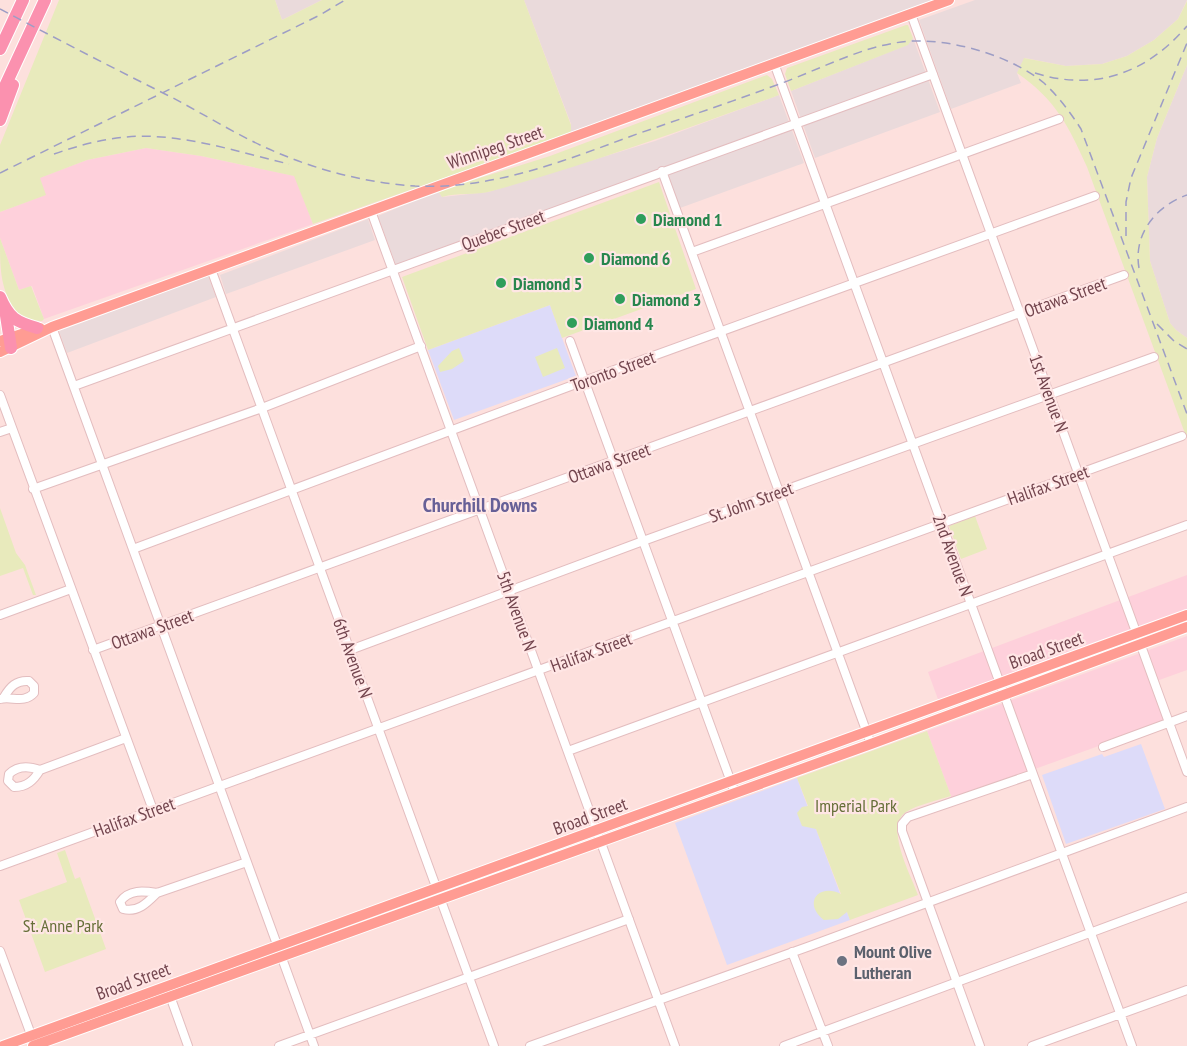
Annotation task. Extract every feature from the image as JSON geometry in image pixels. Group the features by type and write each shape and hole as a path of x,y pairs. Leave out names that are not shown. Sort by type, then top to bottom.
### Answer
{"highway":[{"path":"0,47 23,0"},
{"path":"0,97 45,0"},
{"path":"0,120 33,27"},
{"path":"2,303 18,323 37,328"},
{"path":"2,303 5,345"}],"main road":[{"name":"Winnipeg Street","path":"5,345 949,0"},
{"name":"Winnipeg Street","path":"5,345 37,328 52,327"},
{"name":"Broad Street","path":"1139,640 1187,615"},
{"name":"Broad Street","path":"3,1046 33,1042 1139,640 1187,627"}],"street":[{"name":"1st Avenue N","path":"911,14 1187,772"},
{"name":"2nd Avenue N","path":"774,63 1132,1046"},
{"name":"Quebec Street","path":"74,386 933,74"},
{"path":"692,252 1059,119"},
{"path":"662,171 869,738"},
{"name":"Toronto Street","path":"133,549 584,381 1095,196"},
{"name":"5th Avenue N","path":"371,211 675,1046"},
{"name":"6th Avenue N","path":"211,269 494,1046"},
{"name":"Ottawa Street","path":"93,650 614,460 751,413 1124,275"},
{"path":"52,327 314,1046"},
{"path":"570,341 733,787"},
{"path":"33,489 262,408 421,346"},
{"name":"St. John Street","path":"350,650 643,541 1154,357"},
{"path":"0,395 153,810"},
{"path":"0,432 12,428"},
{"name":"Halifax Street","path":"0,866 1182,436"},
{"path":"568,751 1187,525"},
{"path":"0,615 71,589"},
{"path":"1103,747 1187,716"},
{"path":"40,770 126,738"},
{"path":"980,1046 902,831 902,824 908,817 1033,774"},
{"path":"530,1046 1187,807"},
{"path":"157,892 247,862"},
{"path":"784,1046 1187,897"},
{"path":"279,1046 629,919"},
{"path":"0,951 33,1042"},
{"path":"792,952 828,1046"},
{"path":"1032,1046 1187,990"},
{"path":"168,992 188,1046"}],"shaded area":[{"path":"275,0 322,0 282,20"},
{"path":"524,0 932,0 567,135 571,124"},
{"path":"975,0 1187,0 1178,19 1154,40 1127,56 1102,64 1066,66 1025,58 1017,73 1021,83 951,109 919,20"},
{"path":"913,38 940,112 815,158 791,91 907,45"},
{"path":"1187,65 1187,338 1170,323 1150,261 1147,177 1157,138"},
{"path":"779,95 804,163 680,208 665,167 396,265 378,216 438,191 442,197 488,192 655,141"},
{"path":"146,148 201,156 295,176 313,224 44,319 32,286 19,290 0,238 0,212 45,195 39,178 87,160"},
{"path":"368,219 375,240 226,294 220,275"},
{"path":"208,276 216,297 67,353 59,331"},
{"path":"550,305 576,376 454,420 428,350"},
{"path":"1187,575 1187,610 939,702 928,672"},
{"path":"1187,636 1187,670 1151,683 1165,722 952,799 927,731"},
{"path":"1141,744 1165,809 1066,844 1042,775 1102,754 1104,757"},
{"path":"797,778 850,920 727,965 675,823"}],"green space":[{"path":"59,0 275,0 282,20 322,0 524,0 571,125 571,131 567,135 313,224 294,176 201,156 146,148 87,160 40,178 46,195 0,212 0,145"},
{"path":"1187,1 1187,65 1157,138 1147,177 1150,261 1170,323 1187,338 1187,439 1087,167 1060,114 1042,93 1017,73 1024,58 1066,66 1102,64 1127,56 1154,40 1178,19"},
{"path":"906,25 913,38 908,45 791,91 785,74 787,68"},
{"path":"767,75 772,79 779,95 672,134 492,191 442,197 438,191 550,156"},
{"path":"659,182 696,289 562,338 550,305 428,350 402,277"},
{"path":"0,238 19,290 31,286 44,319 42,321 21,320 9,300 1,272"},
{"path":"459,348 464,361 452,369 440,372 438,366 452,351"},
{"path":"557,348 565,368 543,377 535,357"},
{"path":"0,508 16,553 25,565 36,595 33,595 23,568 0,576"},
{"path":"975,516 987,549 961,559 949,526"},
{"name":"Imperial Park","path":"927,731 951,796 911,809 900,819 898,840 918,895 850,920 847,912 838,919 824,920 814,907 816,897 826,891 841,894 816,829 802,826 797,813 802,807 808,806 797,778"},
{"name":"St. Anne Park","path":"65,850 75,879 80,877 106,949 45,972 19,900 67,882 57,853"}],"railway":[{"path":"0,173 320,15 345,0"},
{"path":"0,9 269,149 315,167 348,176 415,186 473,183 556,163 799,77 851,55 887,44 938,42 987,53 1018,66 1044,83 1081,129 1187,414"},
{"path":"1035,73 1078,80 1099,79 1118,74 1137,67 1155,56 1187,26"},
{"path":"1126,236 1126,202 1131,178 1187,43"},
{"path":"54,154 108,139 146,136 208,144 289,164"},
{"path":"1139,268 1140,244 1149,223 1166,206 1187,195"},
{"path":"1157,324 1174,341 1187,349"}],"place":[{"name":"Diamond 1","path":"641,219"},
{"name":"Diamond 6","path":"589,258"},
{"name":"Diamond 5","path":"501,283"},
{"name":"Diamond 3","path":"620,299"},
{"name":"Diamond 4","path":"572,323"},
{"name":"Mount Olive Lutheran","path":"842,961"}],"district":[{"name":"Churchill Downs","path":"480,505"}]}
